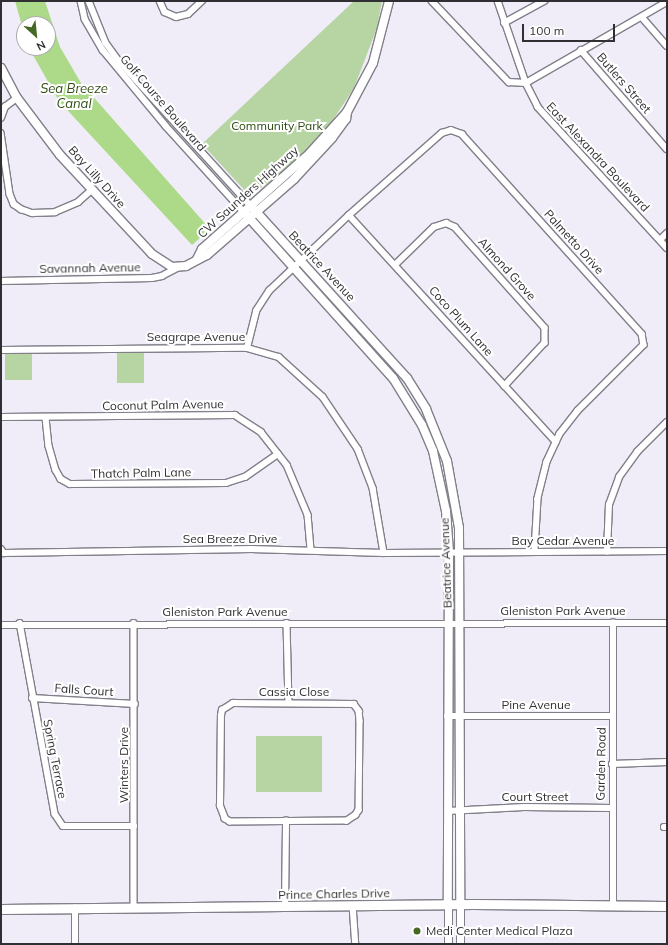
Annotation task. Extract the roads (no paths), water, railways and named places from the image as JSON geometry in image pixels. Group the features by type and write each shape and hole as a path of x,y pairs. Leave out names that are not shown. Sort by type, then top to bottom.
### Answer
{"highway":[{"name":"Prince Charles Drive","path":"1,909 448,904 667,906"}],"main road":[{"name":"CW Saunders Highway","path":"197,259 202,249 310,153 347,112 373,63 389,1"},
{"name":"Bay Lilly Drive","path":"1,68 17,98 38,127 92,190 152,254 164,264 177,267"},
{"name":"CW Saunders Highway","path":"197,259 206,255 250,218 315,158 340,128 346,118 347,112"},
{"name":"Beatrice Avenue","path":"250,205 395,363 426,409 440,440 453,484 459,528 460,904"},
{"name":"Beatrice Avenue","path":"243,211 393,378 422,425 441,480 449,552 447,716 448,904"},
{"path":"177,267 189,265 197,259"}],"street":[{"name":"Golf Course Boulevard","path":"81,1 85,19 103,50 243,211"},
{"name":"Golf Course Boulevard","path":"89,1 106,42 120,62 250,205"},
{"path":"160,1 165,12 176,17 188,14 202,1"},
{"path":"432,1 509,82 526,83 581,50 642,17 665,2"},
{"name":"East Alexandra Boulevard","path":"498,1 504,23 526,83 538,107 667,248"},
{"path":"504,23 544,1"},
{"path":"642,17 667,46"},
{"name":"Butlers Street","path":"581,50 667,149"},
{"path":"1,118 6,106 17,98"},
{"name":"Palmetto Drive","path":"248,348 253,319 261,301 301,261 349,215 442,133 451,130 462,134 642,334 644,344 578,411 556,442 547,462 538,499 535,551"},
{"path":"1,133 11,197 21,209 32,213 55,212 73,205 92,190"},
{"name":"Coco Plum Lane","path":"349,215 556,442"},
{"name":"Almond Grove","path":"395,265 434,227 446,223 455,227 545,328 545,343 505,386"},
{"path":"660,240 667,233"},
{"name":"Savannah Avenue","path":"1,281 152,278 162,276 177,267"},
{"name":"Seagrape Avenue","path":"1,350 248,348 274,355 292,367 323,397 347,429 358,449 372,488 384,553"},
{"name":"Coconut Palm Avenue","path":"1,417 46,418 235,415 261,432 278,454 300,491 308,515 312,550"},
{"name":"Thatch Palm Lane","path":"46,418 49,446 56,470 61,478 70,484 226,483 245,477 278,454"},
{"path":"607,552 609,505 619,477 637,452 667,422"},
{"name":"Sea Breeze Drive","path":"1,549 4,553 312,550 384,553 460,552"},
{"name":"Bay Cedar Avenue","path":"460,552 667,551"},
{"name":"Gleniston Park Avenue","path":"1,625 20,623 287,623 448,621 667,623"},
{"name":"Spring Terrace","path":"20,623 32,698 55,814 63,826 134,826"},
{"name":"Winters Drive","path":"134,623 134,908"},
{"path":"287,623 289,703"},
{"name":"Garden Road","path":"613,623 611,808 613,906"},
{"name":"Falls Court","path":"32,698 135,704"},
{"name":"Cassia Close","path":"233,702 289,703 348,703 357,707 360,721 359,810 347,821 230,822 222,815 222,710 233,702"},
{"name":"Pine Avenue","path":"447,716 613,716"},
{"path":"612,764 667,762"},
{"name":"Court Street","path":"448,811 611,808"},
{"path":"285,906 286,821"},
{"name":"Beatrice Avenue","path":"448,904 448,944"},
{"name":"Beatrice Avenue","path":"460,904 460,944"},
{"path":"353,905 356,944"},
{"path":"75,908 75,944"}],"water":[{"name":"Sea Breeze Canal","path":"15,1 45,1 50,16 19,16"},
{"name":"Sea Breeze Canal","path":"56,35 60,47 81,83 210,229 192,245 59,101 34,56 56,56"}],"place":[{"name":"Medi Center Medical Plaza","path":"417,931"}],"park label":[{"name":"Community Park","path":"277,126"}]}
